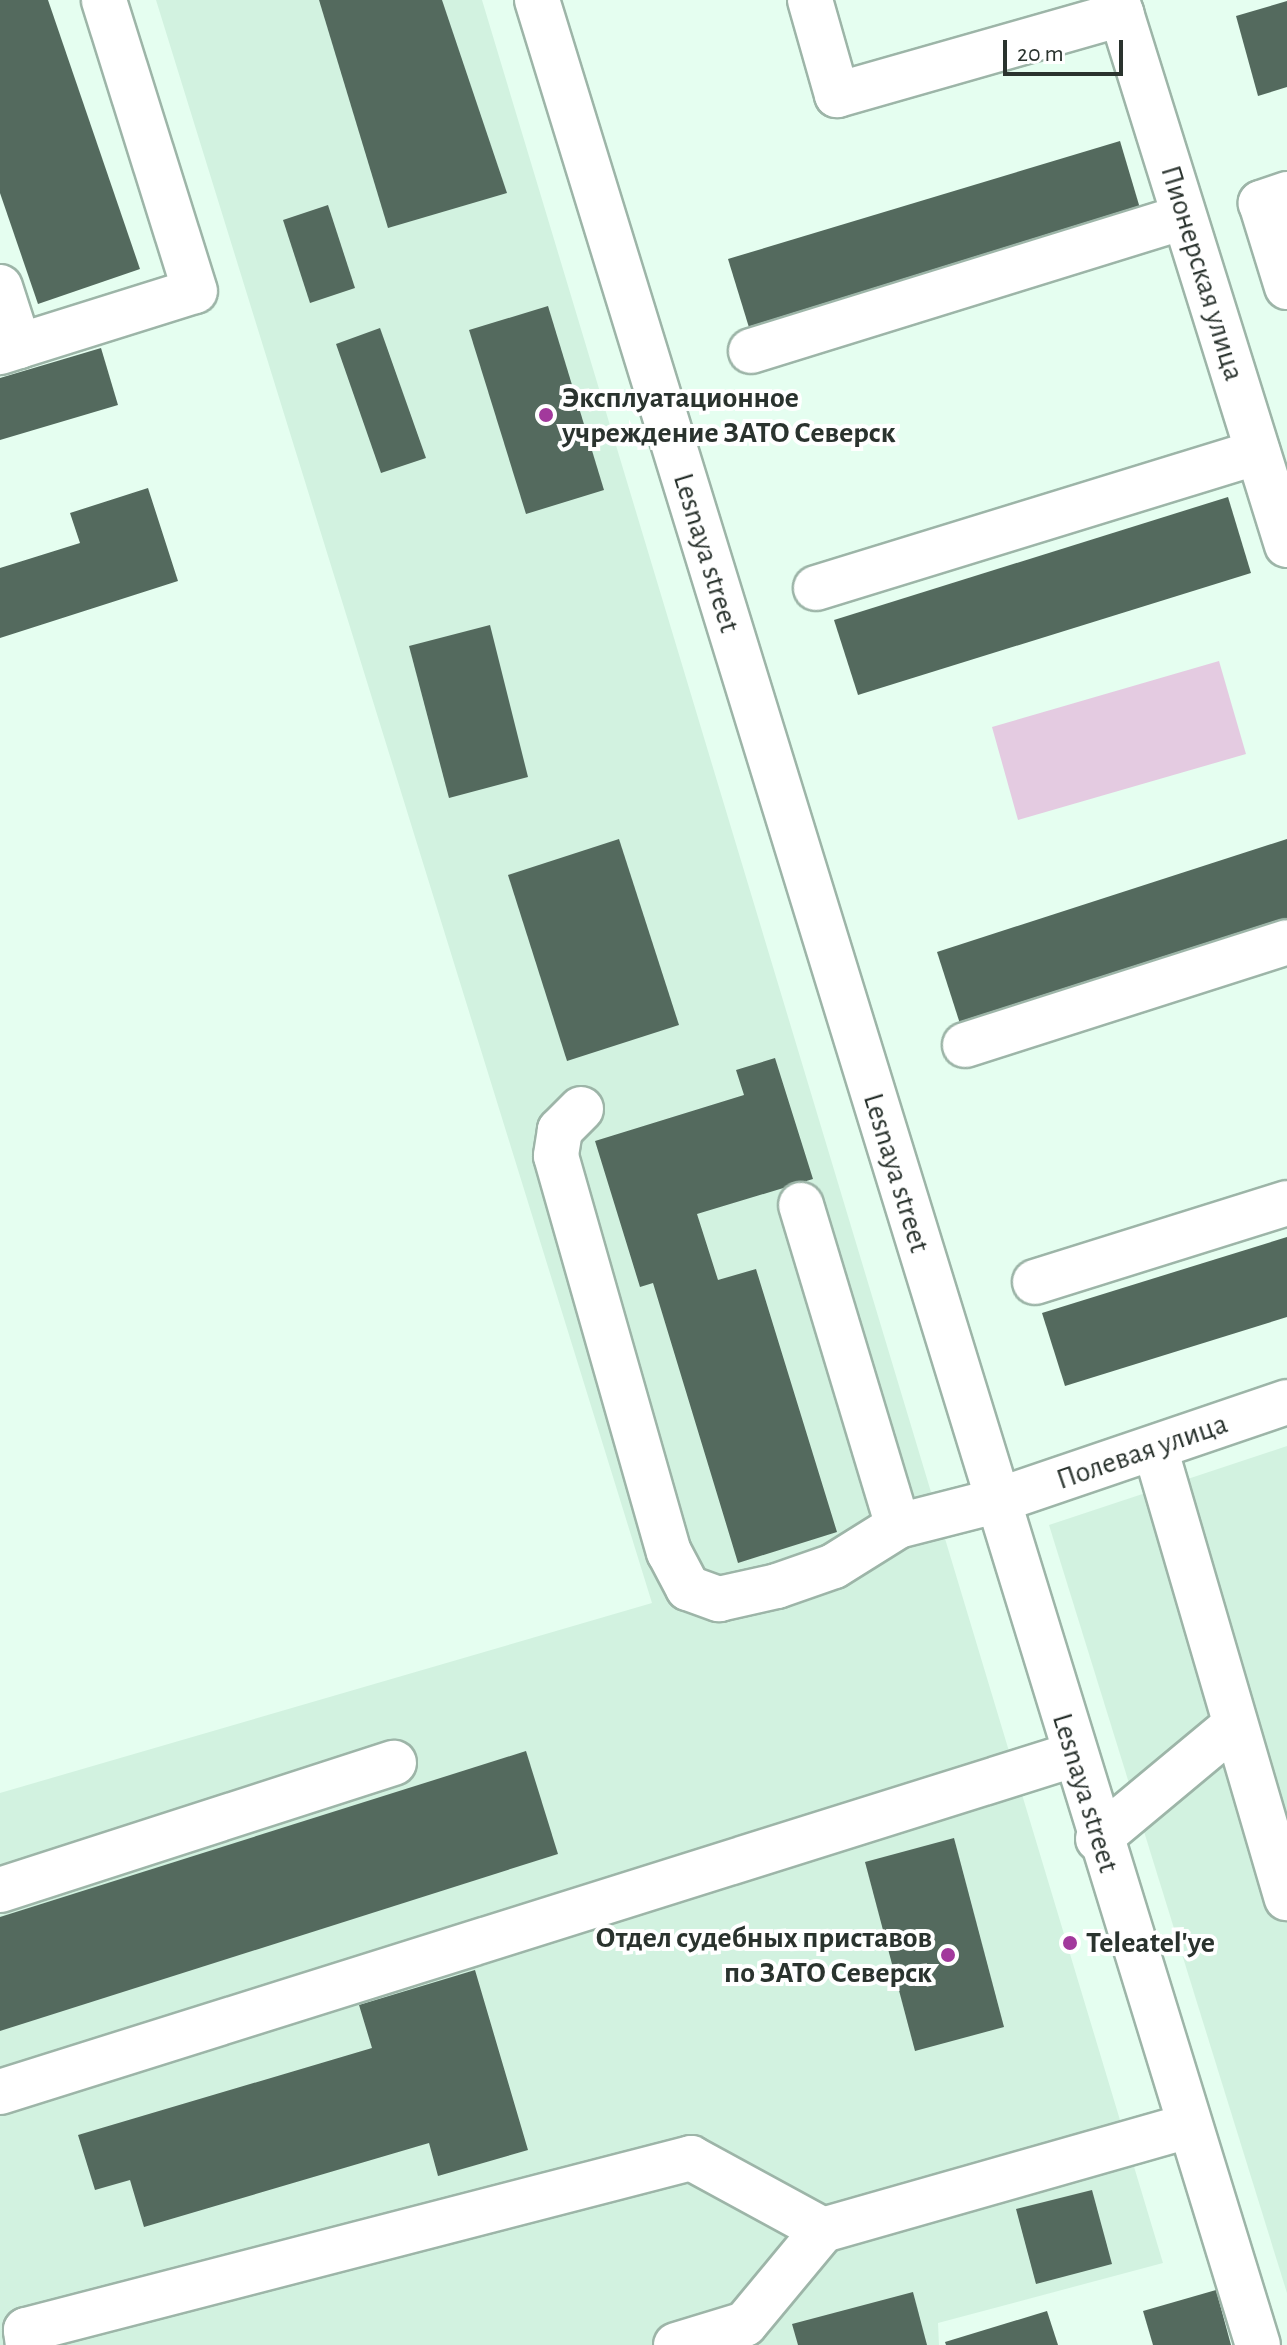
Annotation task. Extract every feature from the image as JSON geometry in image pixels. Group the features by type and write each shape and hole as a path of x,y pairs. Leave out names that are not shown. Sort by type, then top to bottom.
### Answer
{"main road":[{"path":"0,287 10,349 195,291 104,0"},
{"name":"Lesnaya street","path":"537,0 1098,1839 1258,2345"},
{"path":"810,0 837,95 1120,7"},
{"name":"Пионерская улица","path":"1120,7 1287,545"},
{"path":"1287,194 1261,203 1287,287"},
{"path":"751,351 1184,217"},
{"path":"816,588 1258,452"},
{"path":"965,1045 1287,942"},
{"name":"Полевая улица","path":"581,1109 560,1130 556,1156 669,1552 688,1588 719,1599 777,1586 834,1566 898,1526 996,1501 1287,1402"},
{"path":"1035,1282 1287,1203"},
{"path":"801,1205 898,1526"},
{"path":"1155,1448 1287,1898"},
{"path":"1098,1839 1235,1725"},
{"path":"0,2092 1073,1755"},
{"path":"0,1890 394,1763"},
{"path":"676,2345 745,2324 823,2230 1189,2126"},
{"path":"28,2345 26,2330 691,2158 823,2230"}],"shaded area":[{"path":"156,0 482,0 1163,2263 938,2323 939,2345 0,2345 0,1793 652,1603"},
{"path":"1219,661 1246,754 1018,820 992,727"},
{"path":"1287,1446 1287,2293 1049,1525"}],"building":[{"path":"0,0 48,0 140,269 38,304 0,193"},
{"path":"319,0 442,0 507,193 388,228"},
{"path":"1287,1 1287,87 1258,96 1236,16"},
{"path":"1120,141 1142,215 751,334 728,259"},
{"path":"328,205 355,288 310,303 283,220"},
{"path":"548,306 604,490 526,514 469,330"},
{"path":"380,328 426,458 381,473 336,344"},
{"path":"101,348 118,405 0,440 0,378"},
{"path":"148,488 178,581 0,638 0,568 80,543 70,513"},
{"path":"1228,497 1251,573 858,695 834,620"},
{"path":"490,625 528,777 449,798 409,646"},
{"path":"619,839 679,1025 567,1061 508,875"},
{"path":"1287,839 1287,926 962,1030 937,952"},
{"path":"775,1058 813,1179 697,1214 718,1280 756,1269 837,1532 738,1563 653,1283 640,1287 595,1141 744,1095 736,1070"},
{"path":"1287,1237 1287,1317 1065,1386 1042,1313"},
{"path":"526,1751 558,1854 0,2031 0,1917"},
{"path":"954,1838 1004,2027 915,2051 865,1862"},
{"path":"475,1970 528,2150 438,2176 429,2143 144,2227 130,2180 95,2190 78,2135 372,2048 359,2005"},
{"path":"1092,2190 1112,2264 1036,2284 1016,2209"},
{"path":"1216,2290 1231,2345 1153,2345 1143,2311"},
{"path":"913,2292 927,2345 798,2345 792,2324"},
{"path":"1047,2311 1058,2345 946,2345 945,2342"}],"place":[{"name":"Эксплуатационное учреждение ЗАТО Северск","path":"546,415"},
{"name":"Teleatel'ye","path":"1070,1943"},
{"name":"Отдел судебных приставов по ЗАТО Северск","path":"948,1955"}]}
